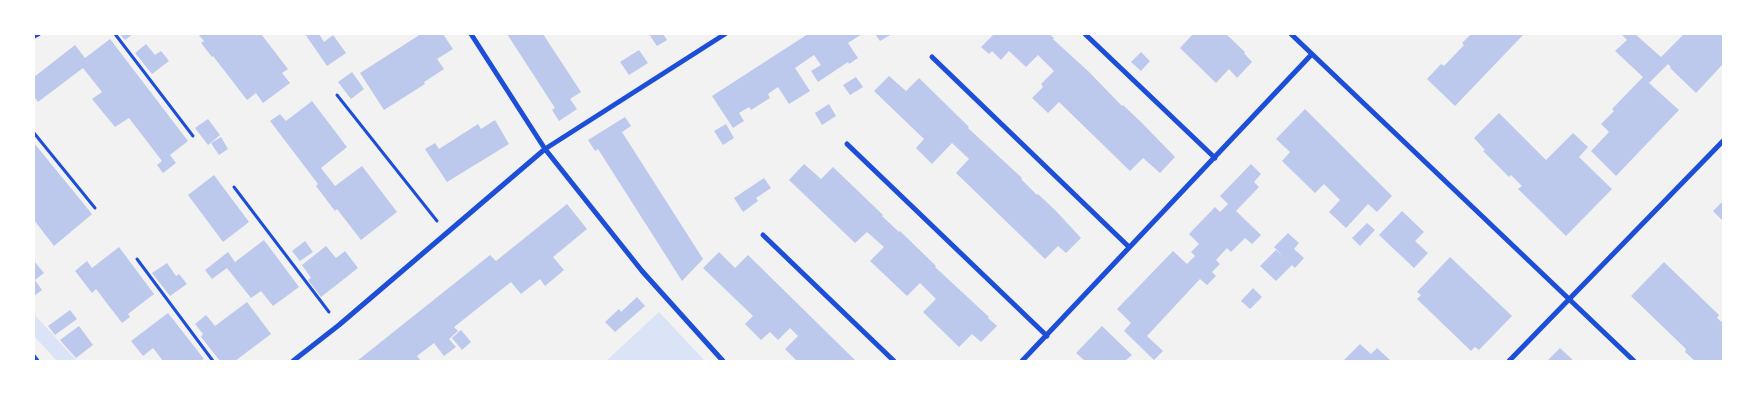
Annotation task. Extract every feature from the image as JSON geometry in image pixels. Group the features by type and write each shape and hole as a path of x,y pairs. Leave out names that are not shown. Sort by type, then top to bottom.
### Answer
{"street":[{"path":"34,36 38,34"},
{"path":"471,34 545,149 642,271 723,361"},
{"path":"293,361 339,325 545,149 725,34"},
{"path":"1085,34 1215,158"},
{"path":"1290,34 1634,361"},
{"path":"1022,361 1312,54"},
{"path":"932,57 1129,247"},
{"path":"1509,361 1723,141"},
{"path":"847,144 1046,336"},
{"path":"763,235 894,361"},
{"path":"34,357 38,361"}],"path":[{"path":"115,34 193,136"},
{"path":"337,94 446,234"},
{"path":"34,133 95,208"},
{"path":"234,187 339,325"},
{"path":"137,259 213,361"}],"shaded area":[{"path":"659,312 705,361 606,361"},
{"path":"34,314 77,361 57,361 34,336"}],"building":[{"path":"120,34 133,34 125,40"},
{"path":"198,34 261,34 288,69 282,73 290,83 263,103 256,93 247,100 201,43 204,41"},
{"path":"305,34 319,34 324,42 333,35 346,53 327,66"},
{"path":"421,34 443,34 453,49 437,59 444,69 424,82 425,84 384,110 360,73"},
{"path":"507,34 543,34 581,92 570,99 577,109 559,121 552,110 555,108"},
{"path":"649,34 663,34 667,40 657,46"},
{"path":"808,34 862,34 848,43 858,58 849,64 848,62 818,82 811,71 821,65 814,55 795,68 810,91 789,104 778,87 768,94 770,98 751,110 749,107 739,113 744,121 733,128 712,96"},
{"path":"875,34 892,34 880,41"},
{"path":"991,34 1049,34 1175,157 1160,173 1143,158 1130,171 1059,102 1048,113 1032,98 1043,87 1041,84 1054,71 1038,55 1026,67 1009,51 1001,60 992,51 989,54 981,47 993,35"},
{"path":"1193,34 1226,34 1245,52 1252,62 1237,78 1229,69 1216,83 1180,48"},
{"path":"1471,34 1524,34 1455,106 1427,79 1441,64 1444,66 1464,45 1462,43"},
{"path":"1621,34 1635,34 1661,57 1684,34 1723,34 1723,64 1696,93 1668,64 1649,83 1679,110 1616,176 1591,151 1609,132 1601,124 1614,111 1612,109 1643,77 1615,51 1627,40"},
{"path":"110,39 188,141 170,155 176,163 163,173 157,165 162,161 129,118 115,127 92,99 102,92 83,68 38,102 34,96 34,77 75,45 85,58"},
{"path":"146,44 155,55 161,51 169,61 152,74 135,53"},
{"path":"639,50 648,63 629,75 620,62"},
{"path":"1141,52 1150,61 1141,71 1131,62"},
{"path":"352,72 364,89 351,99 338,82"},
{"path":"889,76 906,91 919,78 968,128 1022,178 1037,195 1056,211 1081,238 1066,253 1058,246 1045,259 956,173 969,159 952,143 932,164 916,148 924,139 874,91"},
{"path":"856,77 863,87 850,95 843,85"},
{"path":"312,101 347,147 321,168 335,186 362,166 397,212 361,240 337,209 335,211 316,186 318,184 270,121 280,114 286,121"},
{"path":"829,104 836,116 822,125 815,113"},
{"path":"1305,109 1392,196 1377,212 1368,204 1346,228 1329,212 1340,200 1324,184 1315,193 1282,161 1290,152 1276,139"},
{"path":"1499,113 1546,160 1573,133 1588,147 1579,157 1612,189 1566,236 1518,189 1522,186 1511,175 1509,177 1483,151 1485,150 1474,138"},
{"path":"625,117 631,126 622,132 703,259 682,281 598,149 595,151 588,140"},
{"path":"208,119 220,135 208,145 195,128"},
{"path":"495,120 509,144 447,182 425,149 435,143 439,149 478,124 481,129"},
{"path":"726,124 734,138 723,145 714,131"},
{"path":"221,137 228,149 219,155 211,143"},
{"path":"34,143 92,214 54,246 34,220"},
{"path":"804,164 821,179 833,167 997,326 981,342 972,334 959,347 923,312 936,299 920,283 907,296 870,261 884,247 867,232 855,243 789,180"},
{"path":"1251,164 1261,174 1254,182 1259,187 1236,211 1261,235 1252,244 1245,238 1231,252 1227,248 1216,260 1220,264 1212,272 1216,276 1207,285 1200,279 1147,336 1163,351 1154,360 1124,331 1131,323 1117,309 1173,251 1187,264 1195,256 1191,252 1199,244 1189,234 1215,207 1220,212 1228,204 1220,196"},
{"path":"214,175 249,222 223,242 188,195"},
{"path":"764,178 771,188 756,198 758,201 743,212 734,198"},
{"path":"1723,201 1723,221 1713,211"},
{"path":"567,204 587,229 553,257 564,270 545,286 540,279 521,294 511,282 454,327 458,331 449,339 456,347 444,356 434,343 417,356 421,361 357,361 490,255 496,261"},
{"path":"1402,211 1424,232 1415,241 1428,253 1414,268 1379,235"},
{"path":"1367,223 1375,230 1360,246 1352,238"},
{"path":"1288,233 1299,243 1294,249 1304,258 1295,268 1292,265 1276,281 1260,266 1276,250 1285,258 1274,247"},
{"path":"264,240 299,287 273,306 261,291 251,298 227,268 212,279 205,270 228,252 235,262"},
{"path":"305,241 313,252 300,261 292,251"},
{"path":"326,246 336,258 345,251 358,268 321,297 308,280 311,278 302,265"},
{"path":"119,247 154,294 128,314 130,317 122,323 96,289 92,293 75,271 87,261 92,268"},
{"path":"719,252 735,268 748,255 856,361 797,361 785,349 798,336 790,328 778,340 770,332 761,340 745,324 753,316 703,268"},
{"path":"1450,257 1512,316 1479,350 1475,347 1471,351 1417,299 1421,295 1417,292"},
{"path":"34,261 44,273 35,280 42,290 34,296"},
{"path":"1664,262 1719,315 1717,318 1723,323 1723,361 1695,361 1685,352 1686,349 1631,296"},
{"path":"167,263 176,276 179,274 187,284 170,296 152,273"},
{"path":"1253,288 1262,297 1250,309 1241,301"},
{"path":"637,297 645,306 615,332 605,322 619,309 621,312"},
{"path":"247,302 271,334 235,361 220,361 201,337 203,334 195,324 206,315 215,326"},
{"path":"70,310 77,319 55,335 48,326"},
{"path":"168,313 204,359 201,361 163,361 153,348 143,356 131,341"},
{"path":"79,326 93,345 76,358 60,340"},
{"path":"1102,326 1132,355 1125,361 1085,361 1076,353"},
{"path":"461,330 471,342 462,350 452,338"},
{"path":"1360,344 1371,354 1377,348 1391,361 1344,360"},
{"path":"1560,348 1574,361 1547,361"}]}
